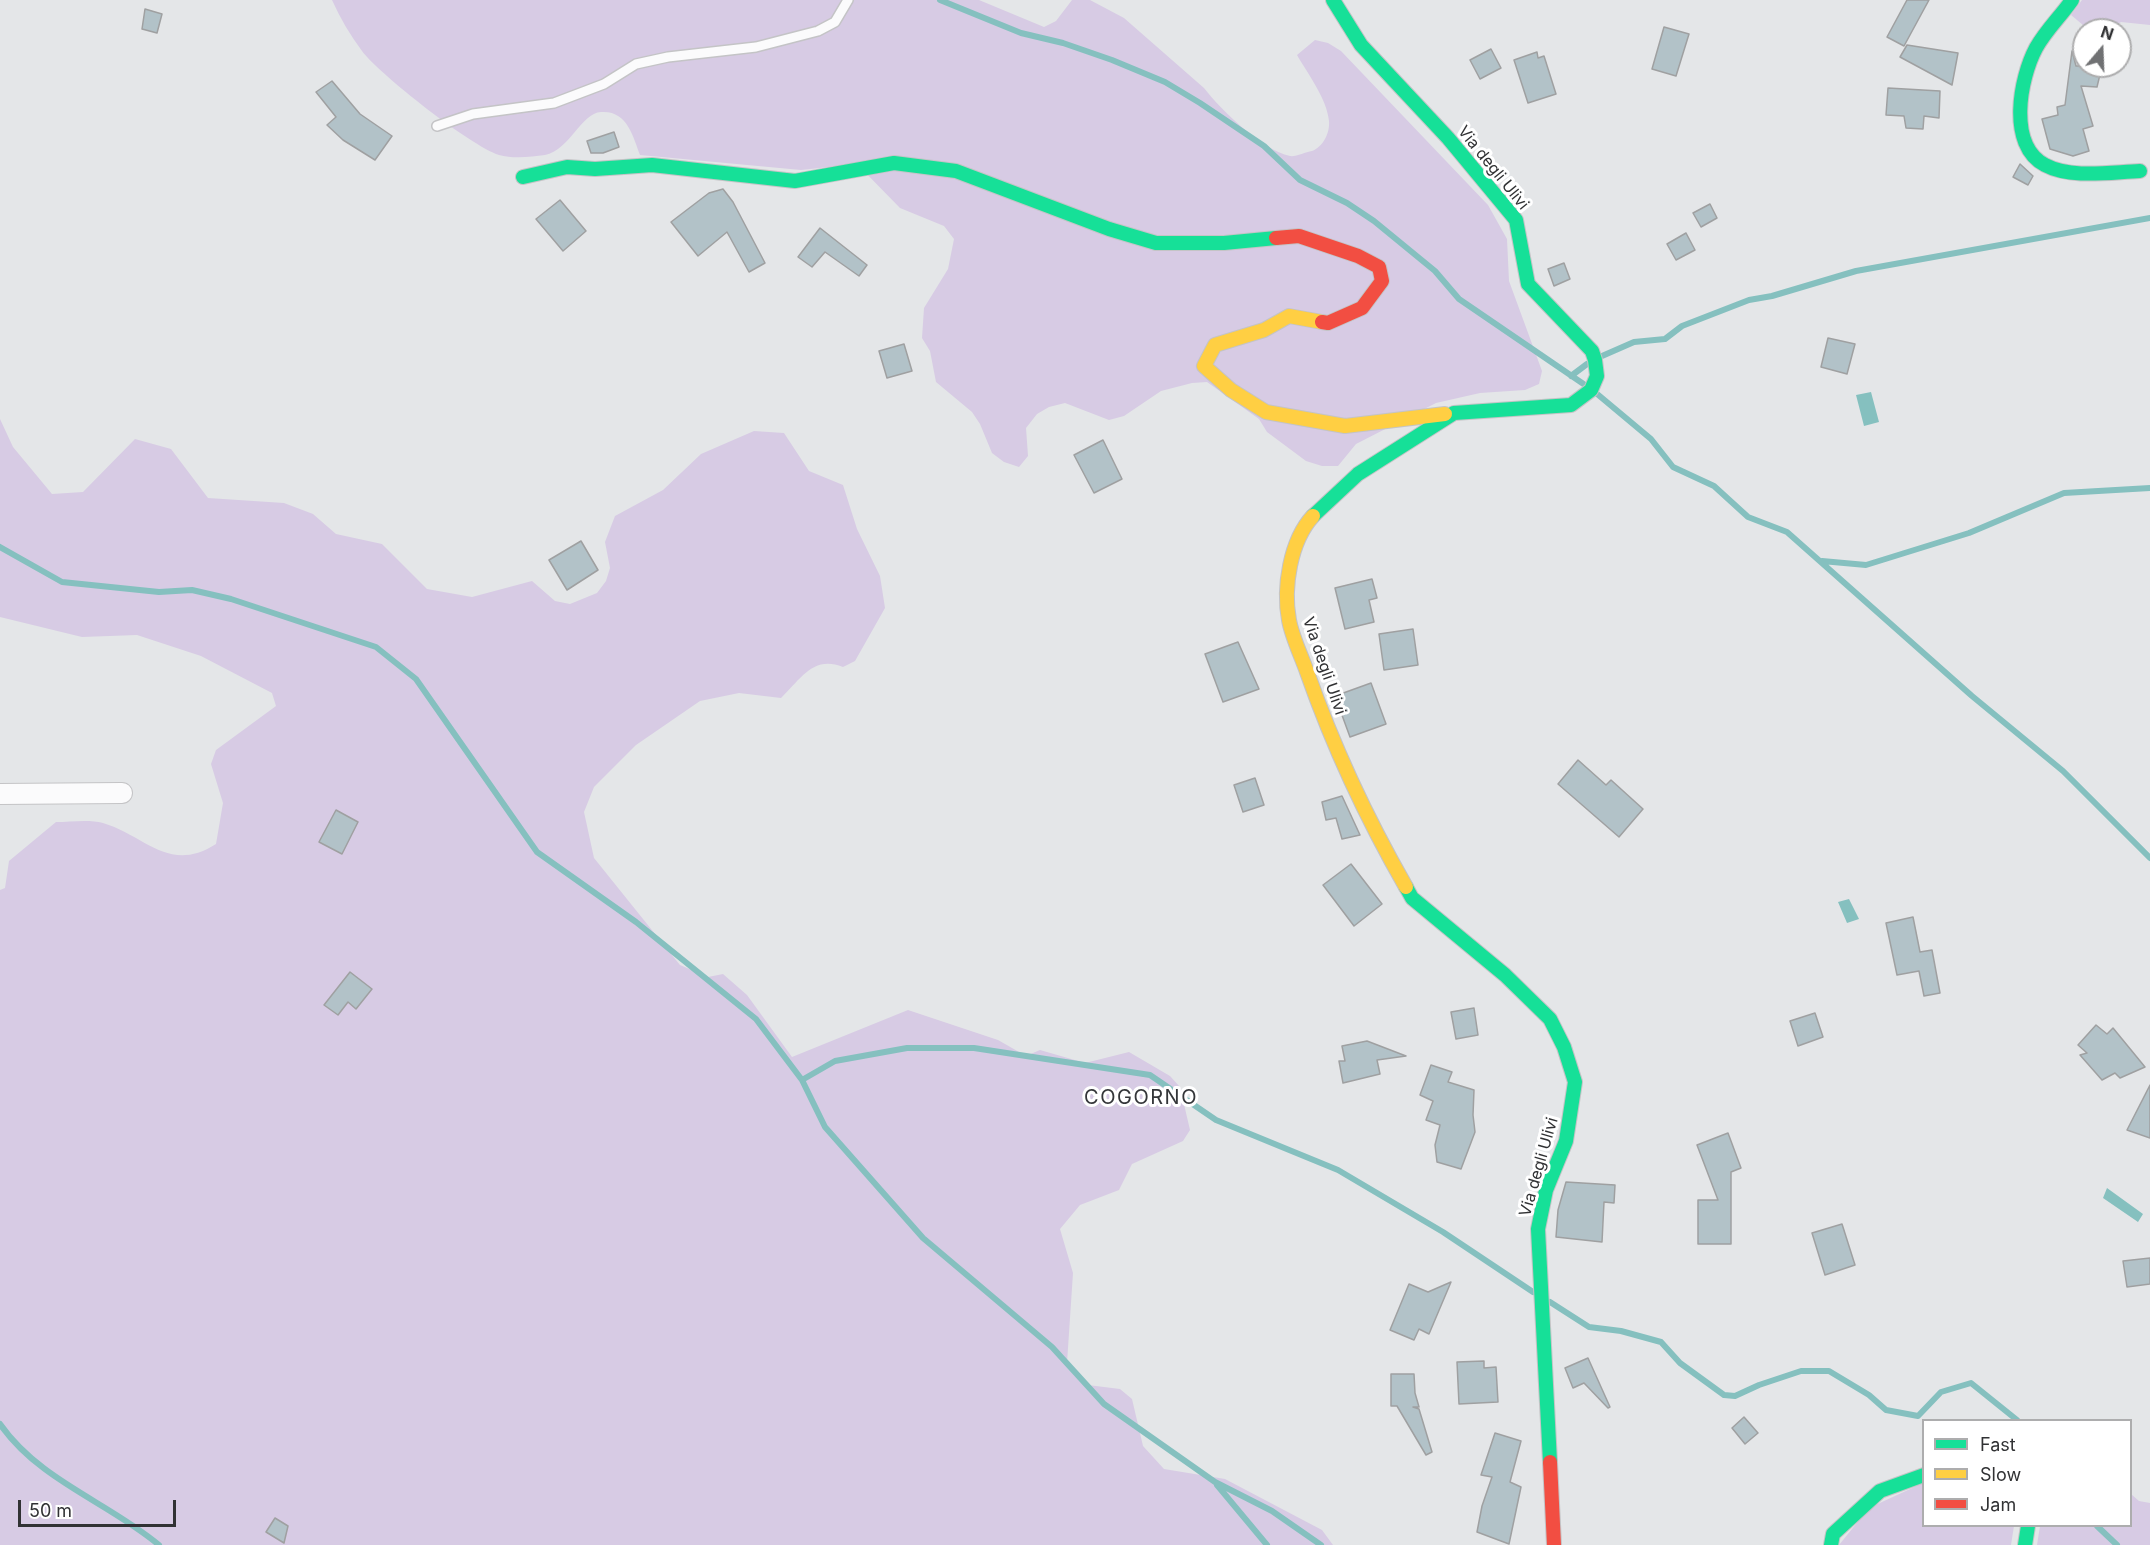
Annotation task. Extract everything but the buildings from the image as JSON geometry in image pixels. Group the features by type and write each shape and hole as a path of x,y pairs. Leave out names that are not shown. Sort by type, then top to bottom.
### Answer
{"street":[{"name":"Via degli Ulivi","path":"1333,0 1361,45 1448,138 1516,220 1528,284 1592,351 1597,361 1596,384 1590,393 1571,405 1454,413 1358,474 1310,519 1292,555 1288,589 1289,620 1322,714 1383,847 1412,898 1497,968 1550,1019 1564,1047 1575,1082 1566,1141 1546,1190 1538,1229 1554,1545"},
{"path":"2072,0 2037,47 2027,68 2022,92 2022,131 2032,156 2045,166 2092,173 2145,172"},
{"path":"523,177 567,167 595,169 652,165 795,181 894,163 956,171 1109,229 1156,243 1224,243 1299,236 1358,256 1380,267 1382,281 1362,308 1328,322 1289,316 1264,330 1215,345 1204,366 1231,390 1266,412 1345,426 1454,413"},
{"path":"0,794 122,793"},
{"path":"1831,1545 1833,1534 1880,1491 1922,1475"},
{"path":"2025,1545 2028,1527"}],"lane":[{"path":"436,126 473,114 554,103 604,84 636,64 668,57 756,47 818,31 834,22 848,0"}],"shaded area":[{"path":"332,0 979,0 1044,27 1056,21 1072,0 1090,0 1124,18 1204,88 1231,118 1255,138 1290,156 1316,149 1327,135 1329,121 1325,104 1297,55 1315,40 1328,43 1341,51 1488,205 1507,239 1509,281 1542,371 1539,384 1525,390 1480,393 1436,403 1356,444 1338,466 1322,466 1306,461 1267,432 1259,419 1207,382 1192,383 1161,391 1124,416 1109,420 1065,403 1049,407 1037,414 1026,428 1028,456 1019,467 1004,462 992,453 980,424 972,412 936,382 930,351 922,338 924,308 948,269 954,239 944,226 900,208 857,164 801,170 640,155 628,126 617,115 610,112 601,112 587,118 554,152 528,157 499,155 448,124 387,76 362,51"},
{"path":"2082,0 2150,0 2150,25 2132,23 2132,18 2075,18 2071,15"},
{"path":"0,419 13,447 52,494 83,492 135,439 171,449 208,498 284,503 313,514 336,534 382,544 427,589 472,597 532,581 555,601 570,604 597,593 606,581 610,568 605,542 615,516 663,490 701,454 754,431 784,433 809,471 843,485 857,529 880,576 885,608 855,661 843,667 823,664 815,667 801,677 781,698 739,693 700,701 636,745 594,787 584,812 594,858 680,965 708,977 723,974 747,995 792,1057 908,1010 998,1040 1026,1056 1040,1050 1085,1063 1129,1052 1170,1076 1180,1087 1190,1130 1183,1141 1132,1164 1119,1190 1080,1205 1060,1229 1073,1273 1067,1363 1088,1385 1120,1389 1132,1399 1143,1446 1164,1469 1225,1479 1322,1530 1333,1545 0,1545 0,890 5,888 9,861 56,822 103,823 171,854 185,855 199,852 216,844 223,803 211,764 216,750 276,706 272,693 201,656 137,635 82,637 0,617"},
{"path":"1922,1483 1922,1527 2014,1527 2011,1545 1839,1545 1869,1508"},
{"path":"2132,1495 2139,1501 2150,1503 2150,1545 2037,1545 2040,1527 2132,1527"}],"water":[{"path":"1871,392 1879,422 1864,426 1856,395"},
{"path":"1849,899 1859,919 1847,923 1838,902"},
{"path":"2107,1188 2143,1214 2138,1222 2103,1198"}],"waterway":[{"path":"940,0 1021,33 1063,43 1165,82 1264,146 1300,180 1347,203 1374,221 1435,271 1459,299 1585,385"},
{"path":"1602,356 1634,342 1665,339 1682,326 1749,300 1772,296 1856,271 2150,218"},
{"path":"1571,376 1587,364"},
{"path":"1596,393 1651,439 1673,467 1714,486 1748,517 1787,532 1972,696 2063,771 2150,858"},
{"path":"1822,561 1866,565 1969,533 2064,493 2150,488"},
{"path":"0,547 62,582 159,592 192,590 231,599 376,647 416,679 537,852 636,922 756,1019 802,1080 825,1127 923,1238 1052,1347 1104,1404 1215,1482 1272,1511 1321,1545"},
{"path":"802,1080 835,1061 907,1048 974,1048 1150,1075 1216,1120 1338,1170 1443,1232 1533,1292"},
{"path":"1550,1302 1589,1327 1621,1331 1661,1342 1680,1363 1724,1395 1735,1396 1801,1371 1829,1371 1869,1395 1886,1410 1918,1416 1941,1392 1971,1383 2016,1419"},
{"path":"0,1424 16,1444 54,1476 159,1545"},
{"path":"1217,1485 1267,1545"},
{"path":"2098,1527 2117,1545"}],"traffic: fast":[{"path":"1313,516 1358,474 1454,413 1571,405 1591,390 1597,376 1592,351 1528,284 1516,220 1448,138 1361,45 1333,0"},
{"path":"2072,0 2040,41 2025,76 2020,110 2025,142 2033,155 2045,165 2055,169 2091,174 2140,171"},
{"path":"523,177 567,167 595,169 652,165 795,181 894,163 956,171 1109,229 1156,243 1224,243 1276,238"},
{"path":"1406,887 1412,898 1505,975 1550,1019 1564,1047 1575,1082 1566,1141 1546,1190 1538,1229 1550,1462"},
{"path":"1831,1545 1833,1534 1880,1491 1922,1476"},
{"path":"2025,1545 2028,1527"}],"traffic: slow":[{"path":"1322,322 1289,316 1264,330 1215,345 1204,366 1231,390 1266,412 1345,426 1445,414"},
{"path":"1313,516 1299,538 1290,565 1287,594 1290,626 1339,755 1364,809 1406,887"}],"traffic: jam":[{"path":"1276,238 1299,236 1358,256 1379,267 1382,281 1362,308 1328,323 1322,322"},
{"path":"1550,1462 1554,1545"}],"district":[{"name":"COGORNO","path":"1141,1098"}]}
